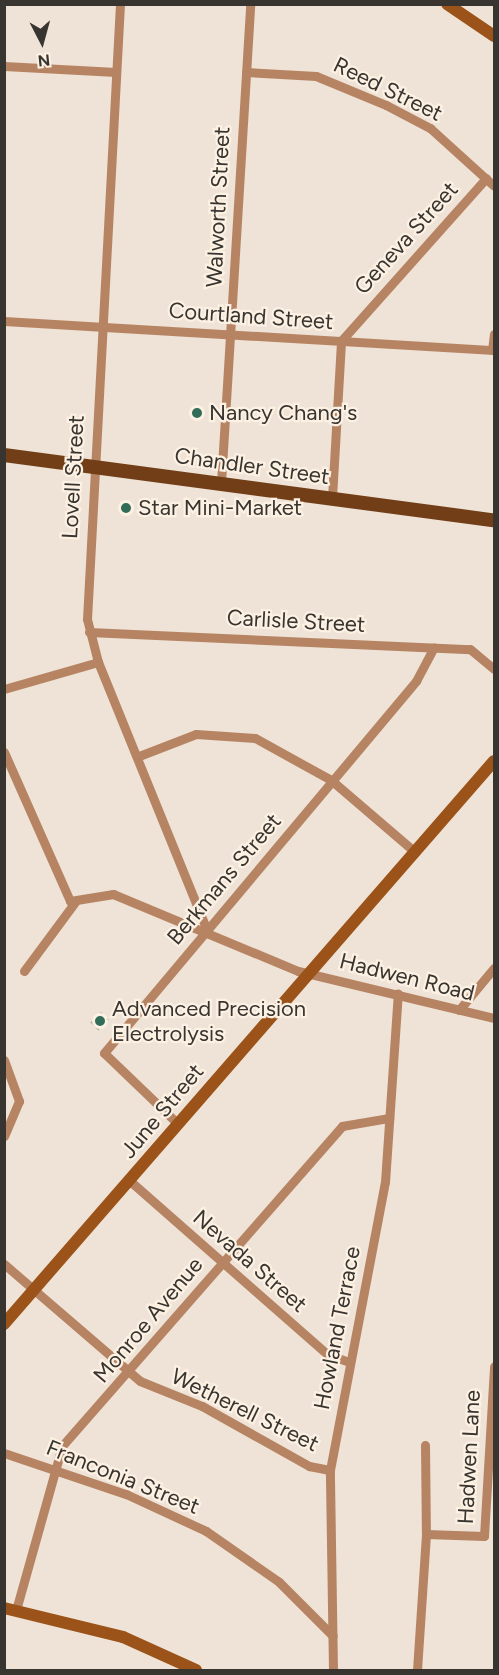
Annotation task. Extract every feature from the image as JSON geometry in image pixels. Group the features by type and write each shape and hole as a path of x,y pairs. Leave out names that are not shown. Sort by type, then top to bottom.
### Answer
{"main road":[{"name":"Chandler Street","path":"4,455 495,520"}],"street":[{"name":"Lovell Street","path":"120,4 85,595 89,632 98,662 139,756 207,930"},
{"name":"Walworth Street","path":"221,483 250,4"},
{"path":"447,4 495,36"},
{"path":"4,66 116,72"},
{"name":"Reed Street","path":"246,72 316,76 356,92 430,128 495,186"},
{"name":"Geneva Street","path":"341,341 486,178"},
{"name":"Courtland Street","path":"4,321 493,350"},
{"path":"493,350 495,334"},
{"path":"332,498 341,341"},
{"name":"Carlisle Street","path":"89,632 470,649 495,669"},
{"name":"Berkmans Street","path":"177,1123 103,1056 331,780 416,681 435,647"},
{"path":"4,689 98,662"},
{"path":"139,756 196,735 235,734 278,747 331,780 415,852"},
{"path":"4,752 61,890 75,902 24,971"},
{"name":"June Street","path":"4,1324 495,761"},
{"name":"Hadwen Road","path":"75,902 113,894 309,973 495,1018"},
{"path":"459,1010 495,969"},
{"name":"Howland Terrace","path":"333,1671 330,1470 385,1182 398,993"},
{"path":"4,1060 19,1101 4,1136"},
{"name":"Monroe Avenue","path":"10,1609 62,1446 131,1372 222,1262 342,1126 363,1118 388,1118"},
{"name":"Nevada Street","path":"130,1181 327,1354 349,1362"},
{"name":"Wetherell Street","path":"4,1264 131,1372 309,1466 330,1470"},
{"path":"494,1366 495,1355"},
{"name":"Hadwen Lane","path":"417,1671 426,1534 484,1536 494,1366"},
{"path":"426,1445 426,1534"},
{"name":"Franconia Street","path":"4,1453 56,1469 206,1531 279,1582 333,1636"},
{"path":"10,1609 123,1637 196,1671"}],"building":[{"name":"Advanced Precision Electrolysis","path":"101,1012 109,1020 98,1030 90,1023"}],"place":[{"name":"Nancy Chang's","path":"197,413"},
{"name":"Star Mini-Market","path":"126,508"},
{"name":"Advanced Precision Electrolysis","path":"100,1021"}]}
